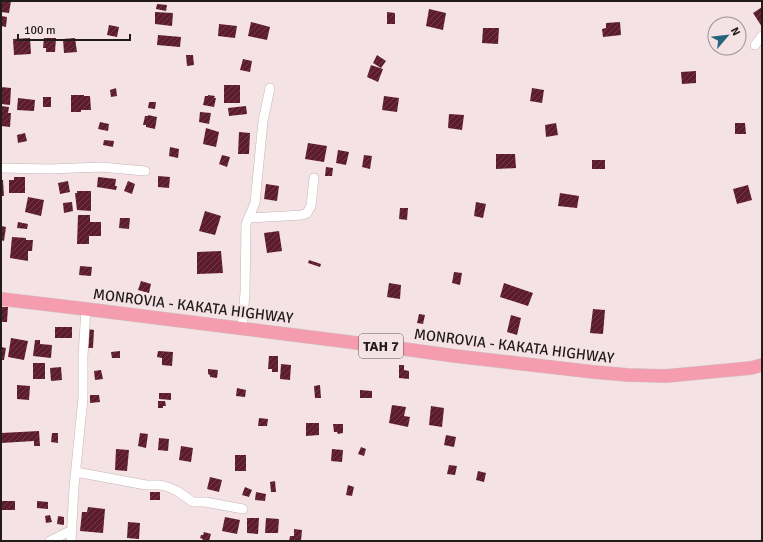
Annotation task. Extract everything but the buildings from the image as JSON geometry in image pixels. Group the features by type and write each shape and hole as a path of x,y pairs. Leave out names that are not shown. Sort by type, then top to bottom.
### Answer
{"highway":[{"name":"MONROVIA - KAKATA HIGHWAY","path":"1,299 242,328 455,356 628,375 666,376 751,368 762,365"}],"street":[{"path":"755,45 762,36"},
{"path":"242,328 246,293 246,224 255,203 263,121 270,88"},
{"path":"1,168 50,169 101,167 145,171"},
{"path":"249,218 302,215 307,212 311,206 314,178"},
{"path":"71,541 83,398 83,356 86,309"},
{"path":"76,472 146,485 160,485 177,491 193,502 205,502 243,509"},
{"path":"50,541 72,530"}]}
